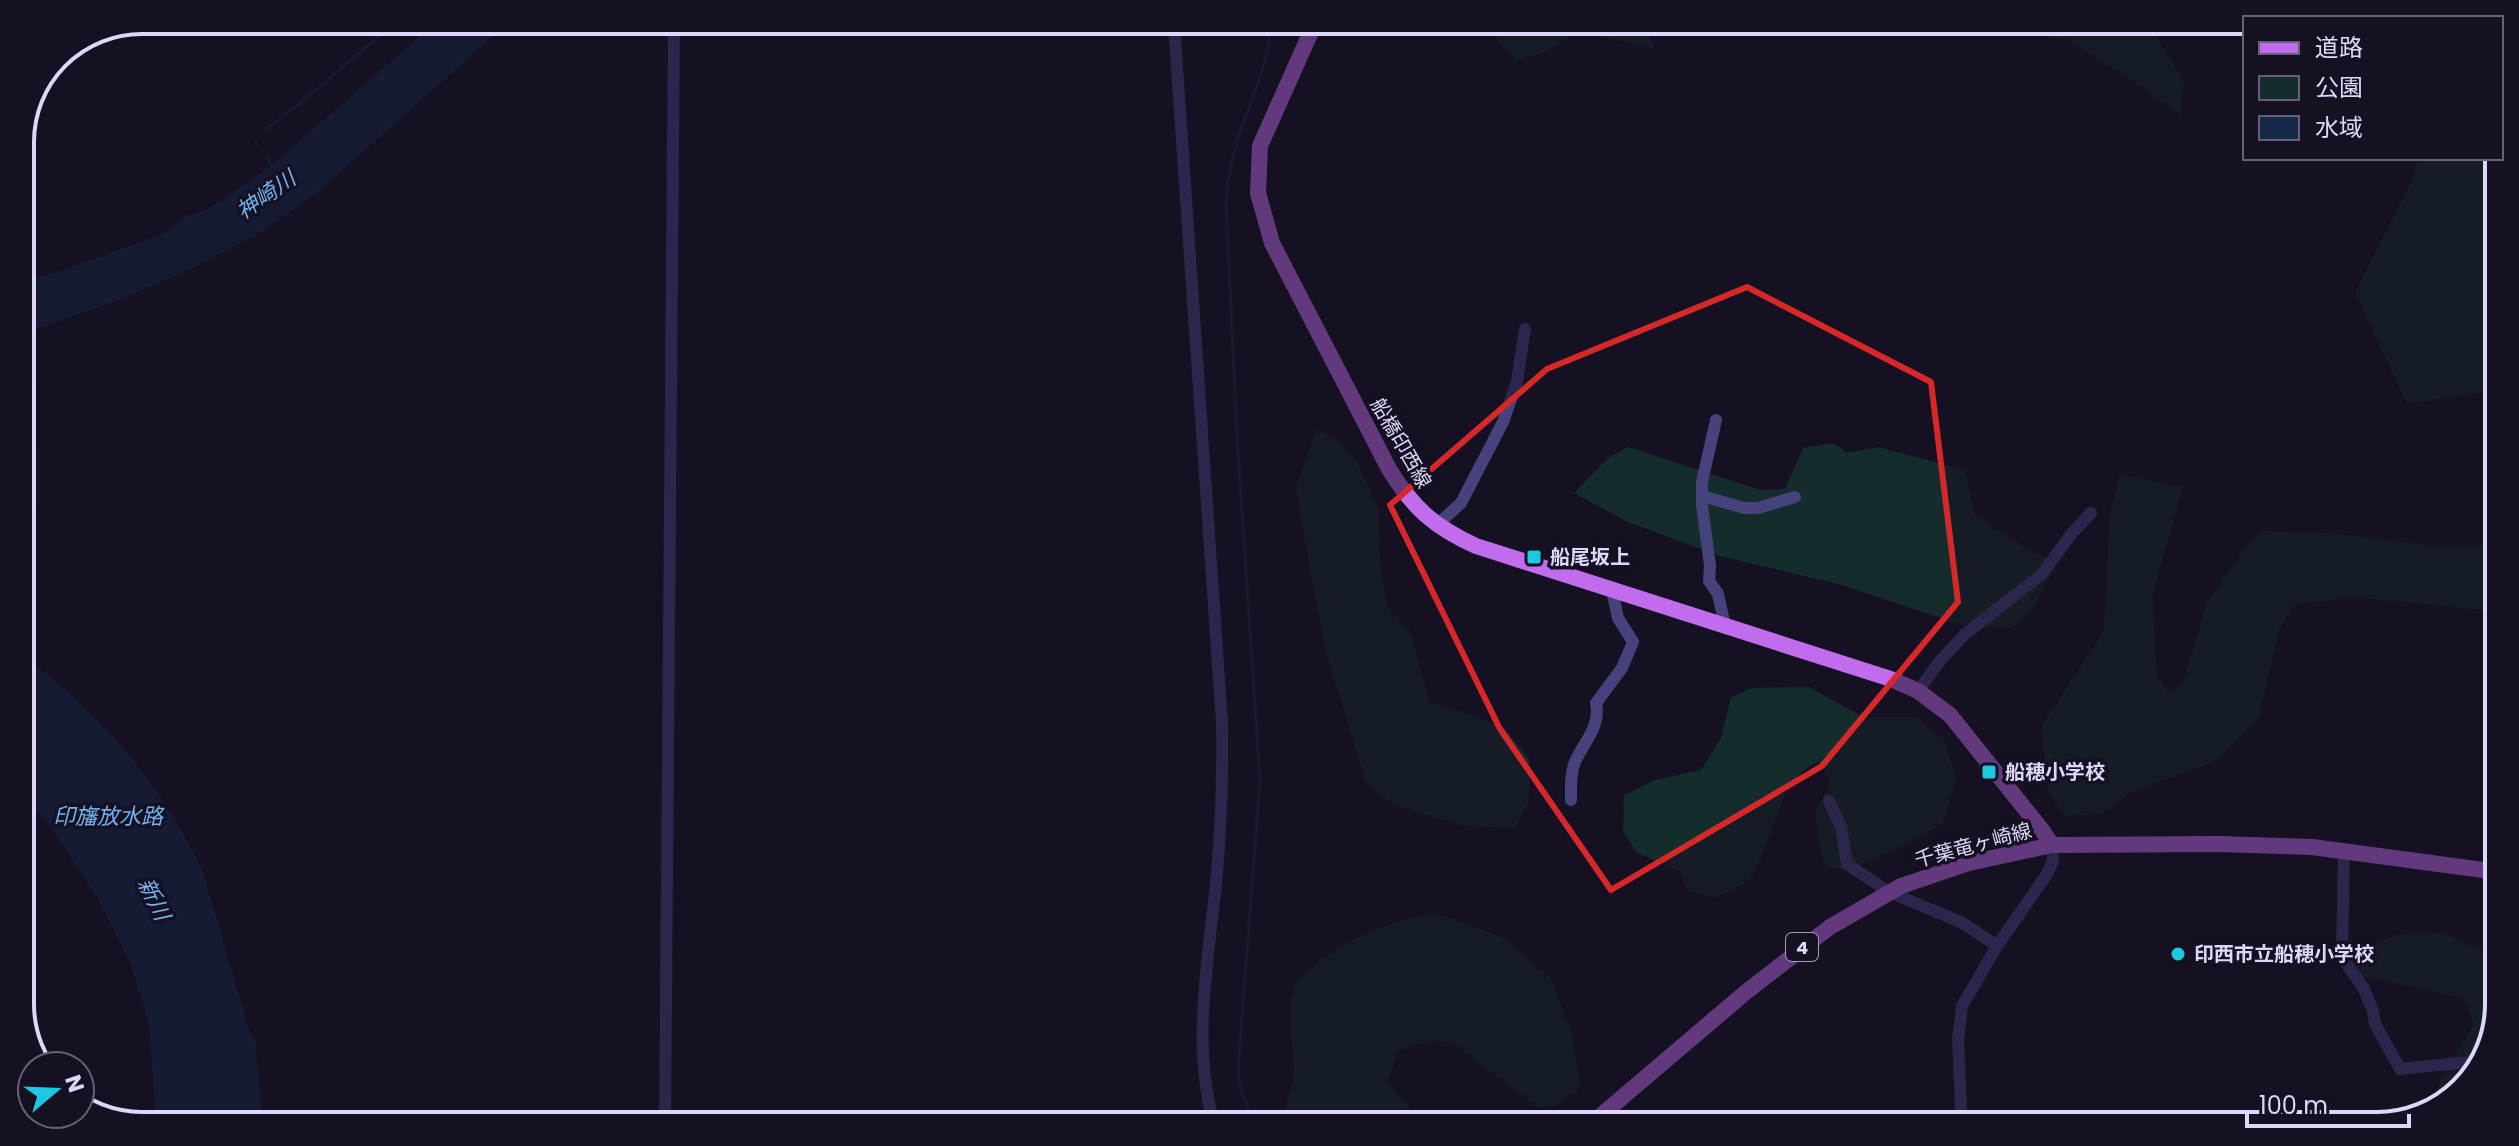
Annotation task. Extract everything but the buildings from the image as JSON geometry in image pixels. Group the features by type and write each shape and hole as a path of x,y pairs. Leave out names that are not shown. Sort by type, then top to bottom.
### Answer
{"main road":[{"name":"船橋印西線","path":"1310,34 1260,146 1257,186 1262,213 1272,243 1389,469 1411,502 1453,536 1476,546 1891,679 1918,691 1950,715 2052,845"},
{"name":"千葉竜ヶ崎線","path":"1605,1112 1799,949 1840,920 1916,880 1969,863 2052,845 2219,844 2290,846 2485,870"}],"street":[{"path":"665,1112 674,34"},
{"path":"1175,34 1222,723 1220,833 1202,1035 1205,1084 1211,1112"},
{"path":"1437,525 1461,503 1503,422 1517,382 1525,329"},
{"path":"1716,420 1702,496 1709,581 1718,594 1725,626"},
{"path":"1702,496 1744,508 1758,508 1795,497"},
{"path":"1918,691 1964,635 2042,574 2091,513"},
{"path":"1571,800 1573,766 1594,729 1598,714 1596,703 1622,668 1633,642 1618,618 1612,590"},
{"path":"1829,801 1841,827 1847,864 1889,892 1963,923 1997,946"},
{"path":"1960,1112 1958,1040 1962,1006 1997,946 2047,874 2053,861 2052,845"},
{"path":"2344,852 2342,957 2364,989 2375,1024 2400,1069 2468,1063"}],"highlighted area":[{"path":"1747,287 1931,382 1958,602 1822,766 1611,890 1500,729 1390,505 1547,369"}],"green space":[{"path":"1492,34 1571,34 1553,49 1516,61"},
{"path":"1588,34 1648,34 1655,49"},
{"path":"2032,34 2155,34 2184,82 2180,115 2127,77 2067,40"},
{"path":"2417,160 2485,160 2485,392 2407,404 2355,292 2415,175"},
{"path":"1316,429 1334,437 1357,462 1378,508 1380,561 1387,607 1410,631 1429,702 1504,728 1529,759 1529,801 1515,828 1464,826 1394,805 1366,782 1328,659 1296,487"},
{"path":"1833,443 1848,453 1878,447 1965,470 1975,515 2057,564 2028,616 2011,628 1965,626 1842,585 1720,556 1628,522 1574,493 1608,458 1628,447 1760,490 1785,489 1803,448"},
{"path":"2120,474 2183,487 2152,597 2157,676 2170,694 2184,680 2206,604 2244,549 2264,531 2339,534 2436,546 2485,544 2485,610 2353,597 2294,605 2279,630 2258,720 2214,762 2134,791 2101,814 2066,816 2049,794 2041,727 2104,631 2110,515"},
{"path":"1809,687 1863,717 1916,717 1944,740 1956,778 1943,823 1899,849 1844,870 1825,866 1818,840 1816,810 1831,782 1819,762 1805,769 1794,781 1778,810 1750,878 1715,898 1686,890 1680,871 1637,853 1623,831 1624,795 1655,780 1701,770 1721,738 1731,697 1752,688"},
{"path":"1439,914 1502,937 1550,977 1572,1033 1580,1089 1557,1105 1539,1108 1451,1042 1429,1041 1398,1051 1388,1082 1416,1112 1285,1112 1294,1073 1291,1004 1298,979 1358,938 1422,916"},
{"path":"2444,933 2485,950 2485,1004 2477,1045 2463,1070 2436,1095 2441,1078 2474,1024 2463,998 2361,976 2352,956 2398,934"}],"water":[{"name":"神崎川","path":"422,34 496,34 319,191 261,232 193,268 119,300 34,330 34,279 162,234 188,215 201,212 266,170"},
{"name":"印旛放水路","path":"34,664 75,698 124,750 167,807 202,869 251,1036 255,1037 262,1112 156,1112 149,1023 128,958 97,897 49,824 34,808"}],"waterway":[{"path":"265,130 382,34"},
{"path":"1250,1112 1238,1071 1260,780 1237,436 1226,205 1235,148 1266,60 1269,34"},
{"path":"255,141 258,146"},
{"name":"神崎川","path":"267,157 273,168"}],"place":[{"name":"船尾坂上","path":"1534,557"},
{"name":"船穂小学校","path":"1989,772"},
{"name":"印西市立船穂小学校","path":"2178,954"}],"water label":[{"name":"新川","path":"154,899"}]}
